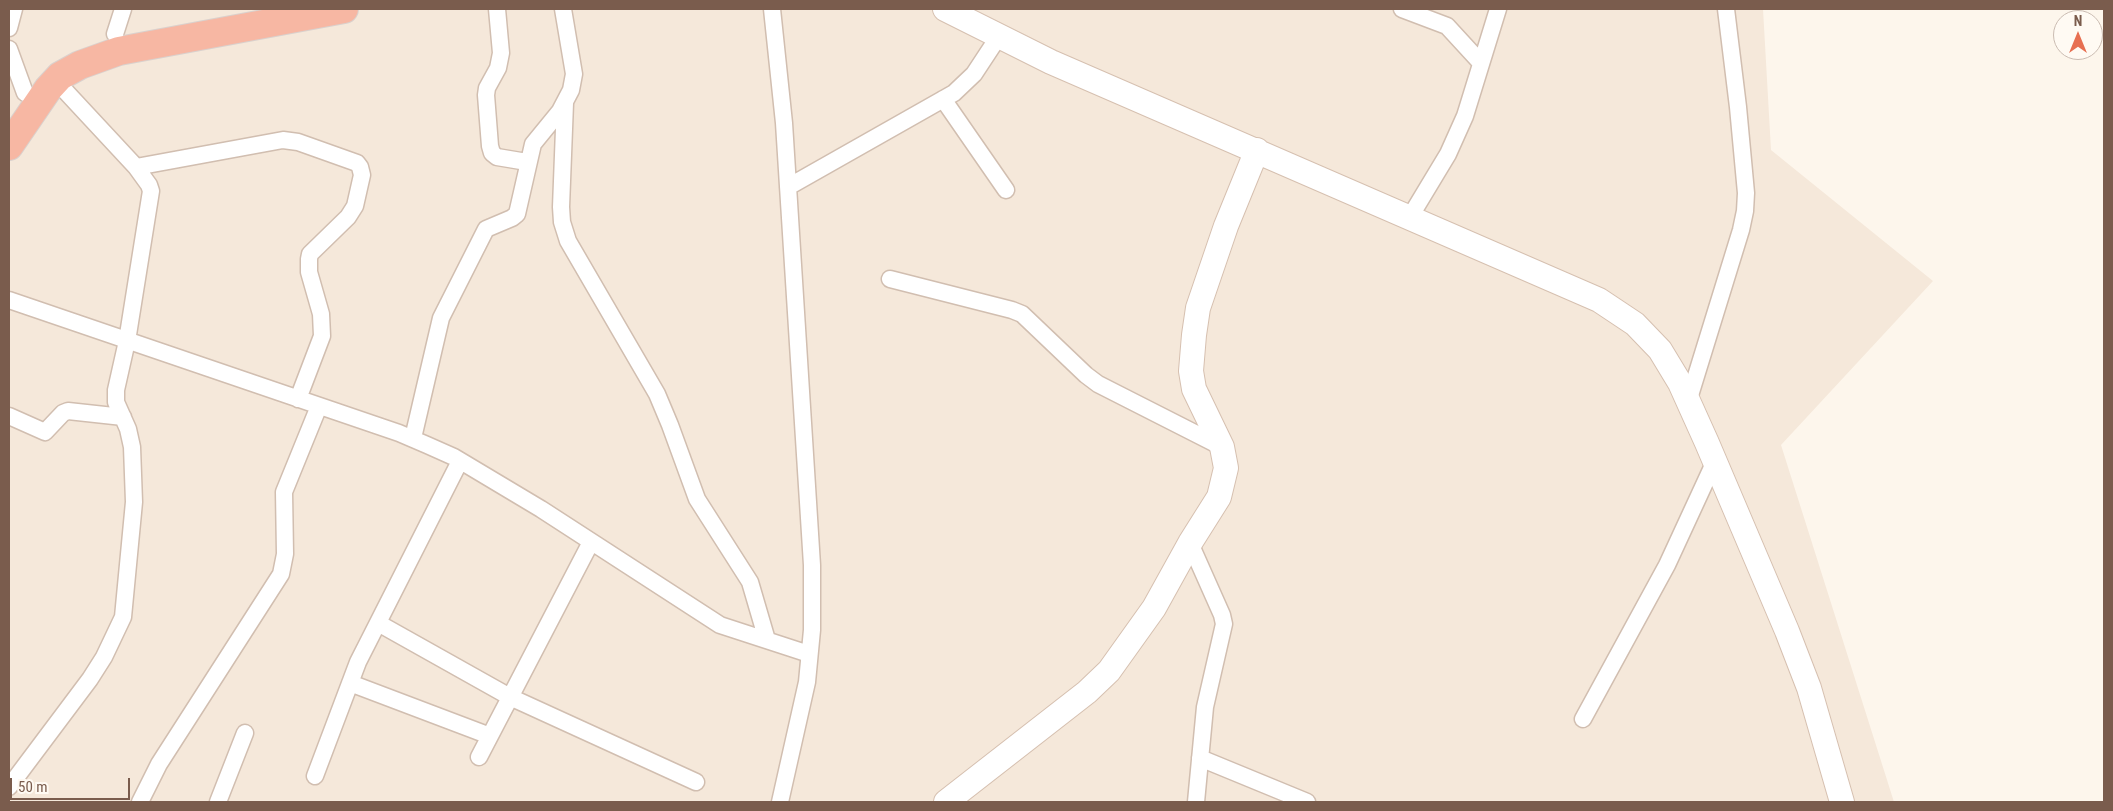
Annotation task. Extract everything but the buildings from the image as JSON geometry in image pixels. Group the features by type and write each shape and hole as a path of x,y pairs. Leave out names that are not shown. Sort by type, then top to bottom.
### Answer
{"highway":[{"path":"9,114 35,80 54,64 78,50 115,34 254,9"},
{"path":"9,146 42,97 60,76 80,65 119,51 344,9"}],"main road":[{"path":"945,9 1051,62 1599,300 1634,324 1660,350 1680,383 1715,461 1809,688 1842,802"},
{"path":"946,802 1087,692 1108,671 1154,608 1190,543 1219,497 1226,468 1222,448 1194,389 1191,371 1194,336 1198,308 1226,226 1257,150"}],"street":[{"path":"9,28 14,9"},
{"path":"115,34 123,9"},
{"path":"497,9 501,54 498,68 487,88 486,95 490,146 492,153 497,157 527,162"},
{"path":"413,438 441,318 486,229 517,214 532,144 565,103 571,90 574,74 562,9"},
{"path":"772,9 788,187 812,565 812,630 807,682 780,802"},
{"path":"1402,9 1447,26 1481,63"},
{"path":"1410,217 1448,154 1465,116 1498,9"},
{"path":"1688,402 1741,230 1745,210 1746,193 1738,106 1726,9"},
{"path":"788,187 954,93 974,74 999,36"},
{"path":"9,49 25,93"},
{"path":"9,787 90,679 104,656 122,617 134,502 132,447 116,402 116,390 127,341 151,191 136,167 56,81"},
{"path":"944,98 1006,190"},
{"path":"565,103 561,207 562,222 568,240 657,394 697,500 750,582 767,640"},
{"path":"136,167 283,140 298,142 357,163 360,167 362,175 356,206 348,217 310,254 309,272 320,314 322,336 298,399"},
{"path":"890,279 1022,314 1098,384 1222,448"},
{"path":"9,300 413,438 460,461 541,509 720,625 809,654"},
{"path":"140,802 159,764 281,574 285,554 284,492 319,406"},
{"path":"9,416 45,432 65,411 123,418"},
{"path":"315,776 358,662 460,461"},
{"path":"1582,719 1667,565 1715,461"},
{"path":"478,757 591,542"},
{"path":"1190,543 1222,615 1224,624 1206,698 1196,802"},
{"path":"378,623 510,697 696,782"},
{"path":"350,682 490,736"},
{"path":"218,802 245,733"},
{"path":"1200,758 1307,802"}],"shaded area":[{"path":"9,9 1763,9 1771,150 1933,281 1781,445 1894,802 9,802"}]}
